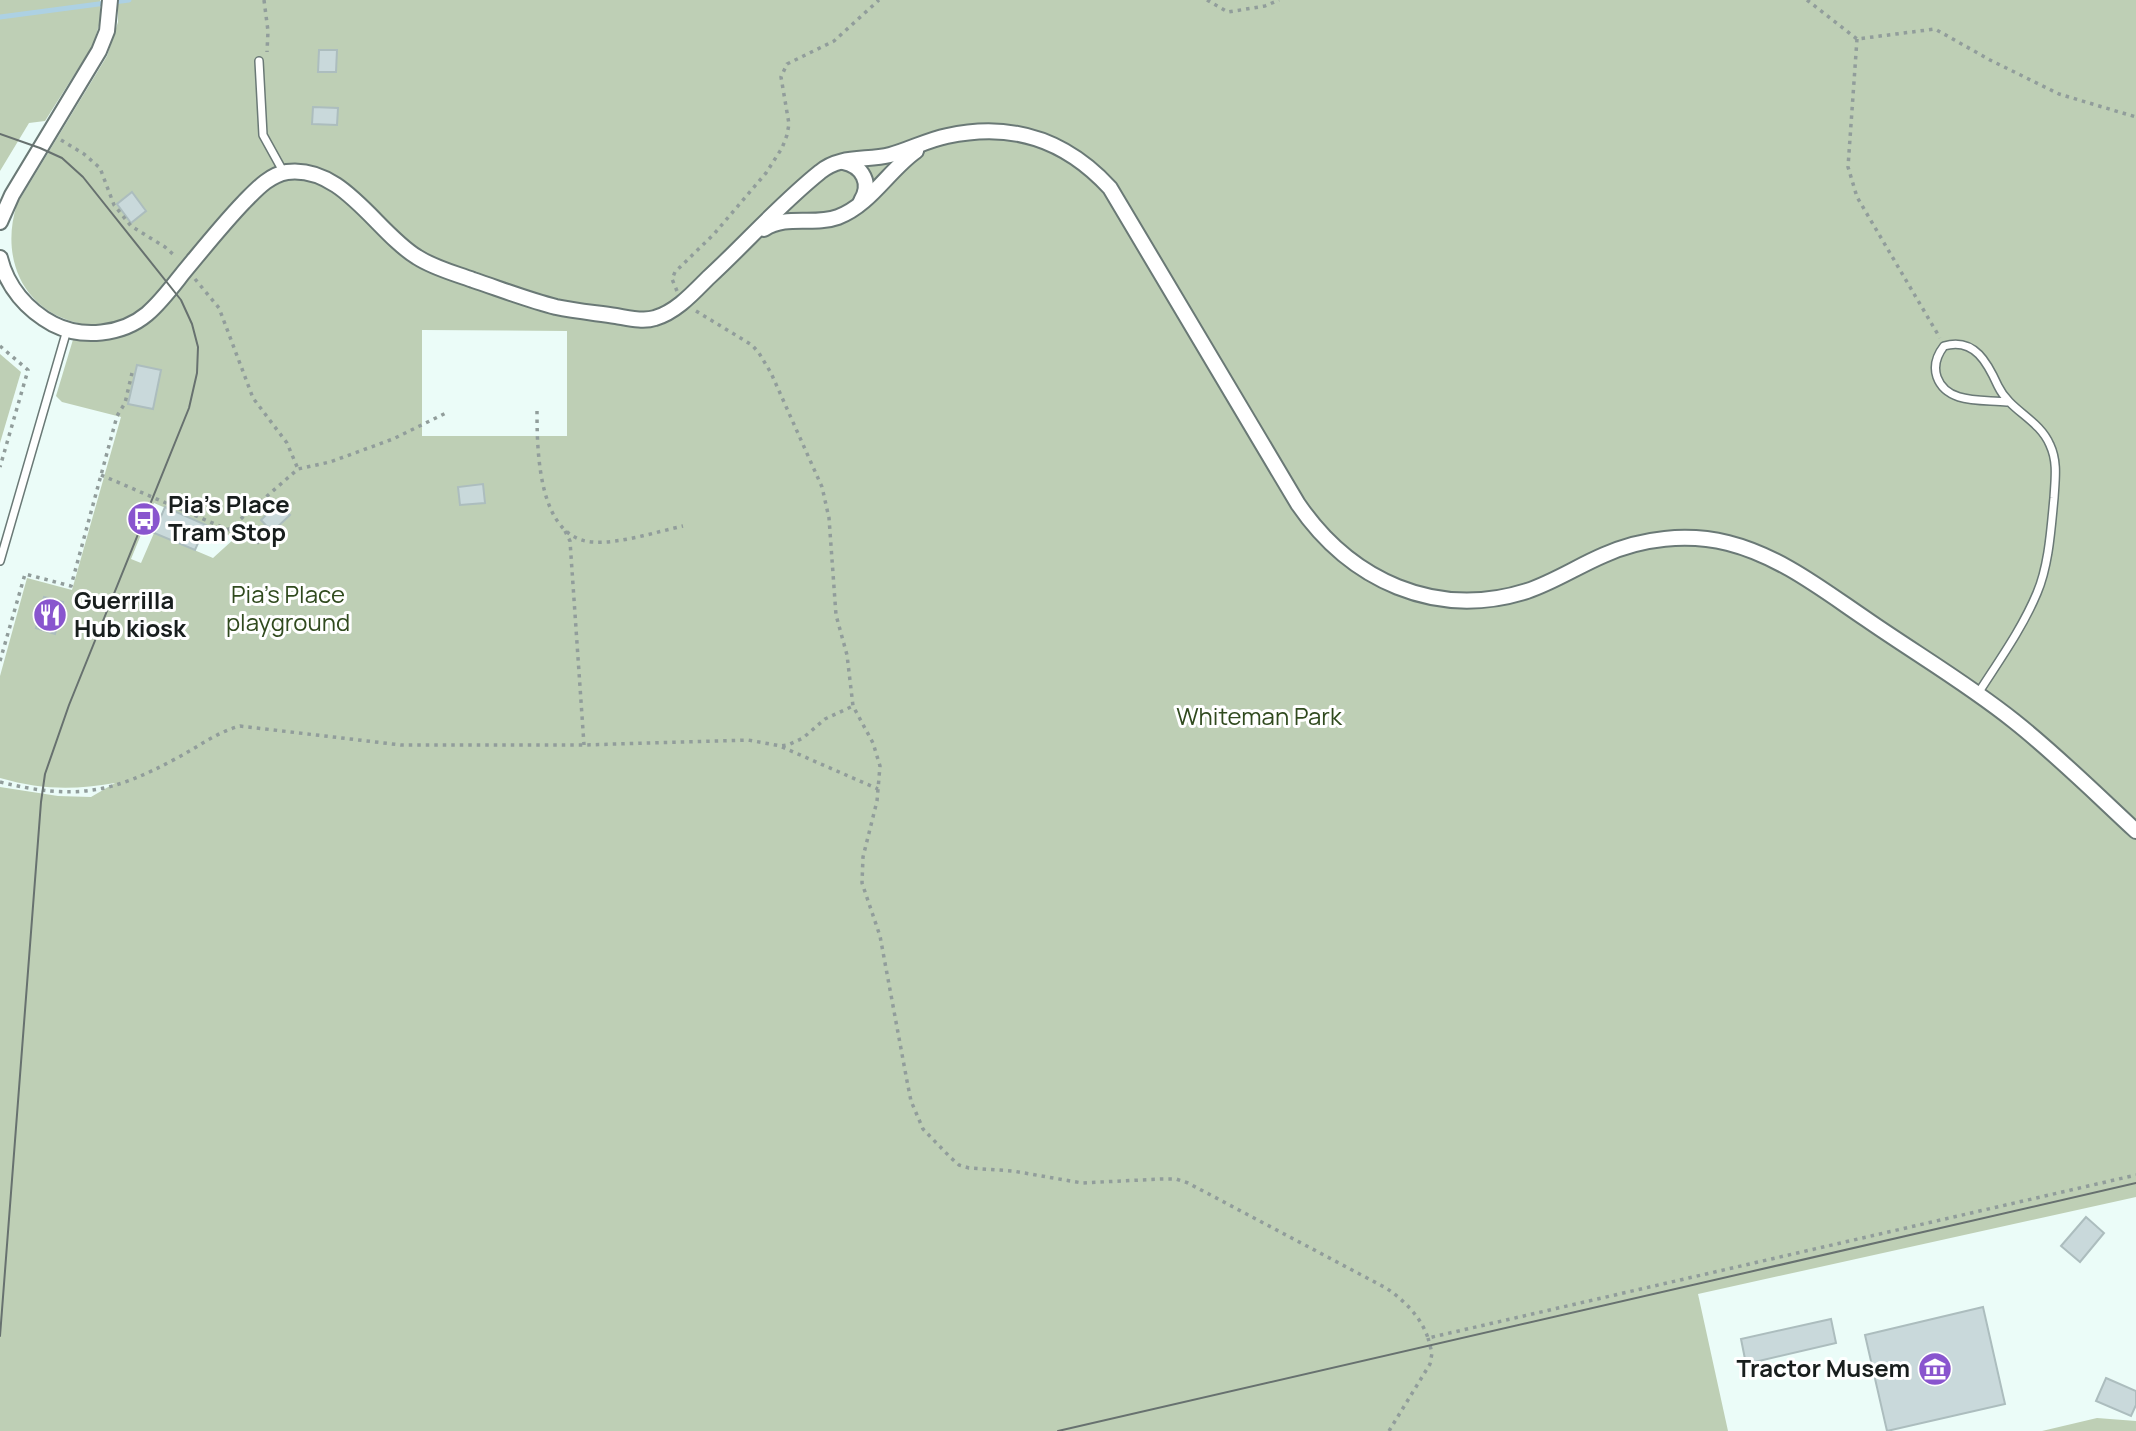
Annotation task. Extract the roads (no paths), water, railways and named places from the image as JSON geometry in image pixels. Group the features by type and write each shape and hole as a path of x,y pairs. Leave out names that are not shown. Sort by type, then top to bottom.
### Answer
{"street":[{"path":"0,222 12,195 99,51 107,31 110,5"},
{"path":"1,264 6,278 26,304 44,319 67,330 99,333 113,331 135,321 155,306 225,222 269,179 284,173 314,175 343,190 399,244 426,263 556,307 648,320 666,314 685,300 822,169 838,161 886,156 972,132 1016,133 1056,146 1096,173 1124,209 1268,456 1311,524 1341,554 1376,578 1423,595 1463,600 1485,599 1528,591 1625,547 1669,539 1710,539 1755,551 1798,573 2013,720 2136,831"},
{"path":"744,245 773,223 827,220 839,216 859,204 911,155 929,142"},
{"path":"838,161 857,167 865,178 866,193 859,204"}],"lane":[{"path":"259,61 263,135 284,173"},
{"path":"0,561 67,330"},
{"path":"1977,695 2014,637 2037,593 2052,519 2055,458 2039,427 2007,402 1993,371 1980,355 1961,345 1944,346 1936,362 1938,381 1944,389 1967,399 2007,402"}],"waterway":[{"path":"0,17 129,0"}],"tram line":[{"path":"0,134 62,158 83,177 181,300 192,324 198,347 197,373 189,408 69,705 45,774 0,1336"},
{"path":"1058,1431 2136,1183"}],"place":[{"name":"Pia's Place Tram Stop","path":"144,519"},
{"name":"Guerrilla Hub kiosk","path":"50,615"},
{"name":"Tractor Musem","path":"1935,1369"}],"park label":[{"name":"Pia's Place playground","path":"288,609"},
{"name":"Whiteman Park","path":"1259,717"}]}
